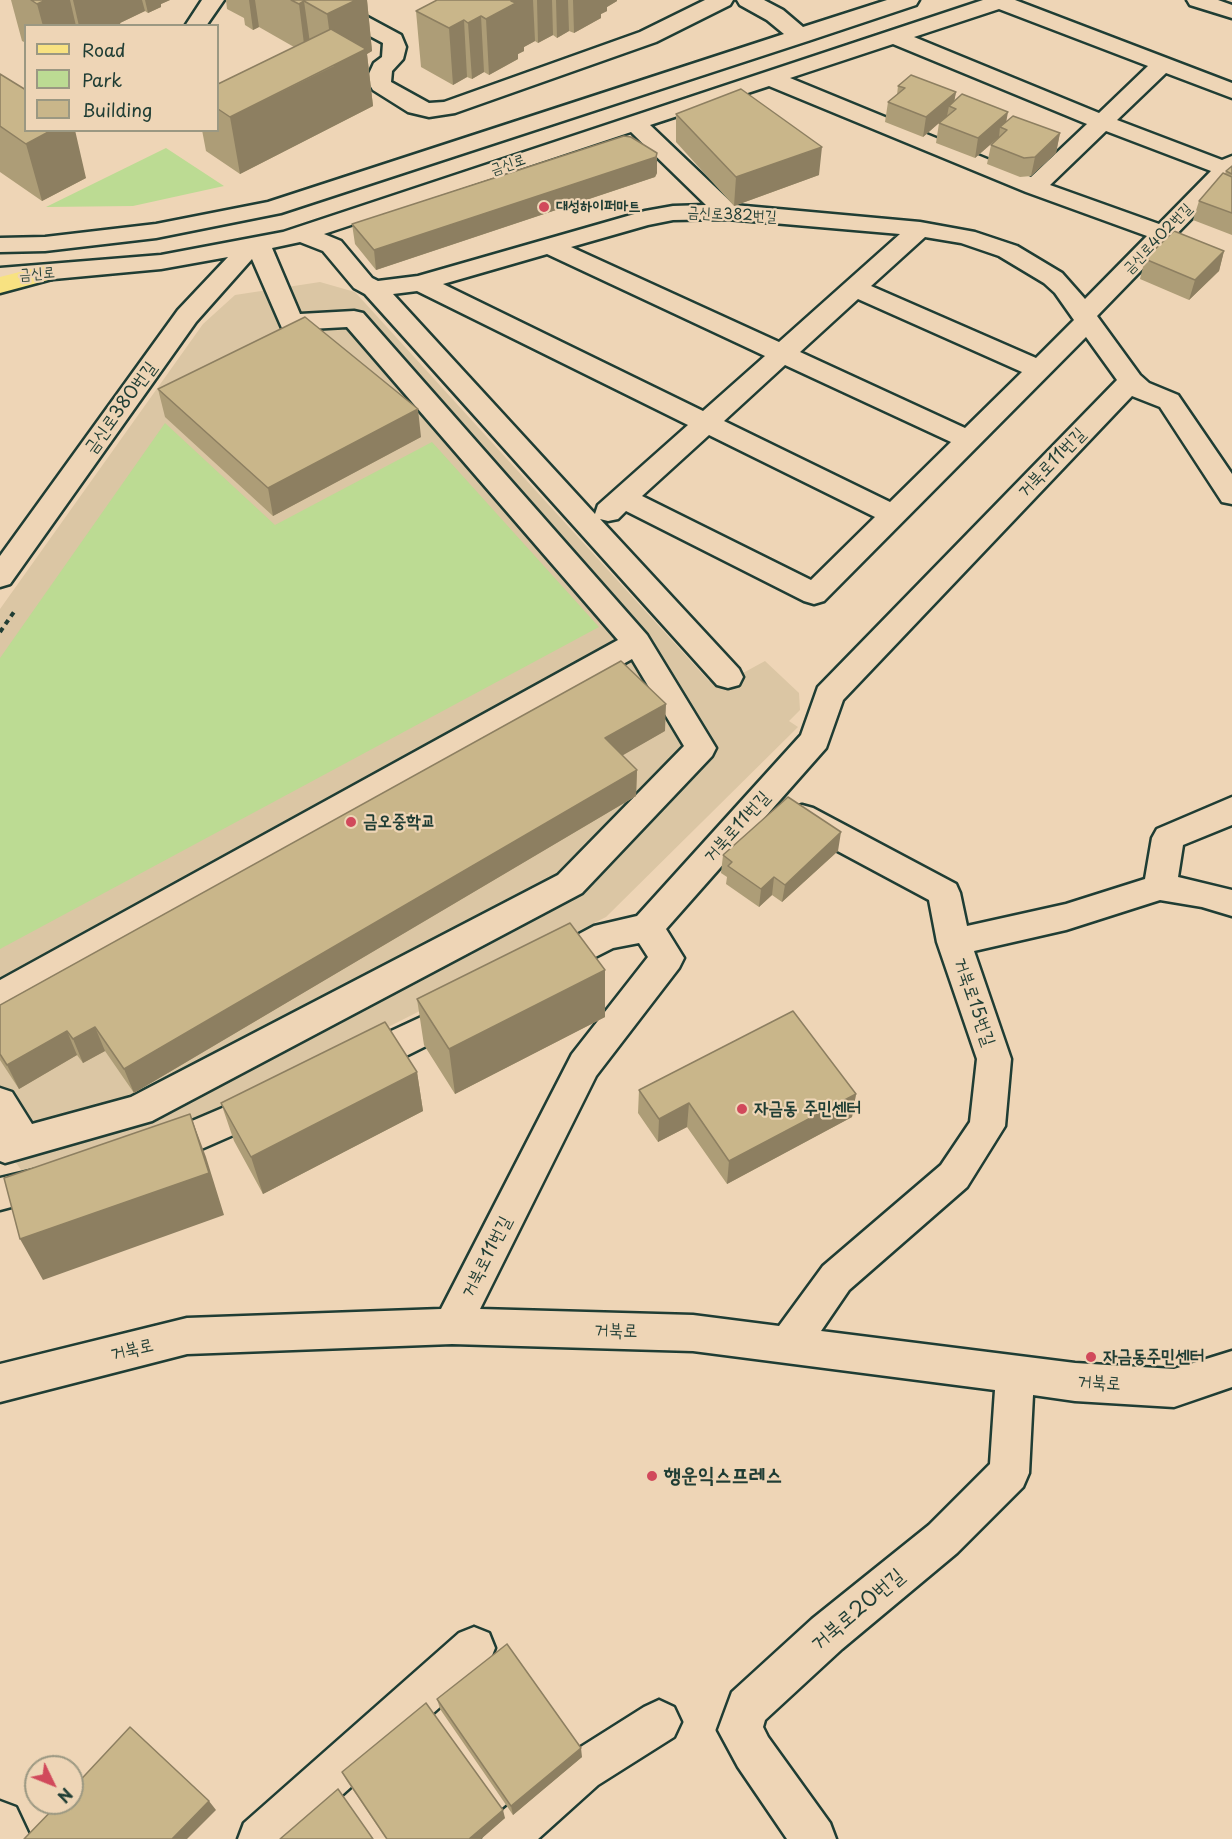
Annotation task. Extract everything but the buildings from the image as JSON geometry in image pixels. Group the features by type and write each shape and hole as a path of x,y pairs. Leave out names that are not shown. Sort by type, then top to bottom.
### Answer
{"main road":[{"path":"0,285 43,274"}],"street":[{"path":"196,24 213,0"},
{"path":"320,0 393,40 395,47 392,59 382,68 379,76 381,85 416,107 429,110 447,108 648,37 722,0"},
{"path":"748,0 775,15 800,36"},
{"name":"금신로","path":"0,245 56,243 156,231 273,208 908,0"},
{"path":"1198,0 1232,12"},
{"path":"1002,1 1232,91"},
{"name":"금신로","path":"0,276 161,262 302,234 1002,1"},
{"path":"894,36 1102,122 1229,166"},
{"path":"1034,187 1162,65"},
{"path":"770,78 1034,187 1164,234"},
{"path":"635,123 727,212"},
{"name":"금신로402번길","path":"623,498 814,594 1038,369 1229,166"},
{"name":"금신로382번길","path":"374,289 420,283 664,214 701,211 727,212 920,229 966,237 1008,251 1053,278 1086,318 1131,381"},
{"path":"592,527 920,229"},
{"path":"302,234 332,246 363,283 374,289 728,677"},
{"path":"0,1103 15,1145 139,1110 570,884 701,748 637,643 354,319 291,322 255,245"},
{"name":"금신로380번길","path":"0,577 187,316 255,245"},
{"path":"549,246 969,440"},
{"path":"420,283 894,516"},
{"path":"854,288 1038,369"},
{"path":"1131,381 1140,389 1169,401 1232,495"},
{"name":"거북로11번길","path":"452,1326 584,1065 667,958 646,928 816,740 829,694 1131,381"},
{"path":"0,997 637,643"},
{"name":"거북로15번길","path":"765,797 944,893 954,942 994,1059 987,1126 954,1176 836,1278 789,1344"},
{"path":"1160,887 1168,838 1220,817 1232,809"},
{"path":"954,942 1066,917 1160,887 1202,894 1232,903"},
{"path":"523,980 606,936 646,928"},
{"path":"333,1074 399,1045 492,996"},
{"path":"126,1164 301,1089"},
{"path":"0,1194 80,1175"},
{"name":"거북로","path":"0,1383 187,1336 452,1326 693,1333 1075,1382 1173,1388 1232,1369"},
{"name":"거북로20번길","path":"814,1839 740,1730 747,1707 827,1634 943,1539 1009,1473 1015,1374"},
{"path":"260,1839 474,1648"},
{"path":"504,1839 583,1770 659,1722"},
{"path":"0,1823 9,1839"}],"shaded area":[{"name":"금오중학교","path":"320,282 355,292 709,681 732,679 765,661 799,693 800,710 789,721 798,727 606,917 200,1122 24,1174 0,1140 0,609 203,324 235,295"}],"green space":[{"path":"166,148 224,186 133,206 46,207"},
{"path":"165,423 275,525 432,442 599,627 0,949 0,658"}],"place":[{"name":"대성하이퍼마트","path":"544,207"},
{"name":"금오중학교","path":"351,822"},
{"name":"자금동 주민센터","path":"742,1109"},
{"name":"자금동주민센터","path":"1091,1357"},
{"name":"행운익스프레스","path":"652,1476"}]}
